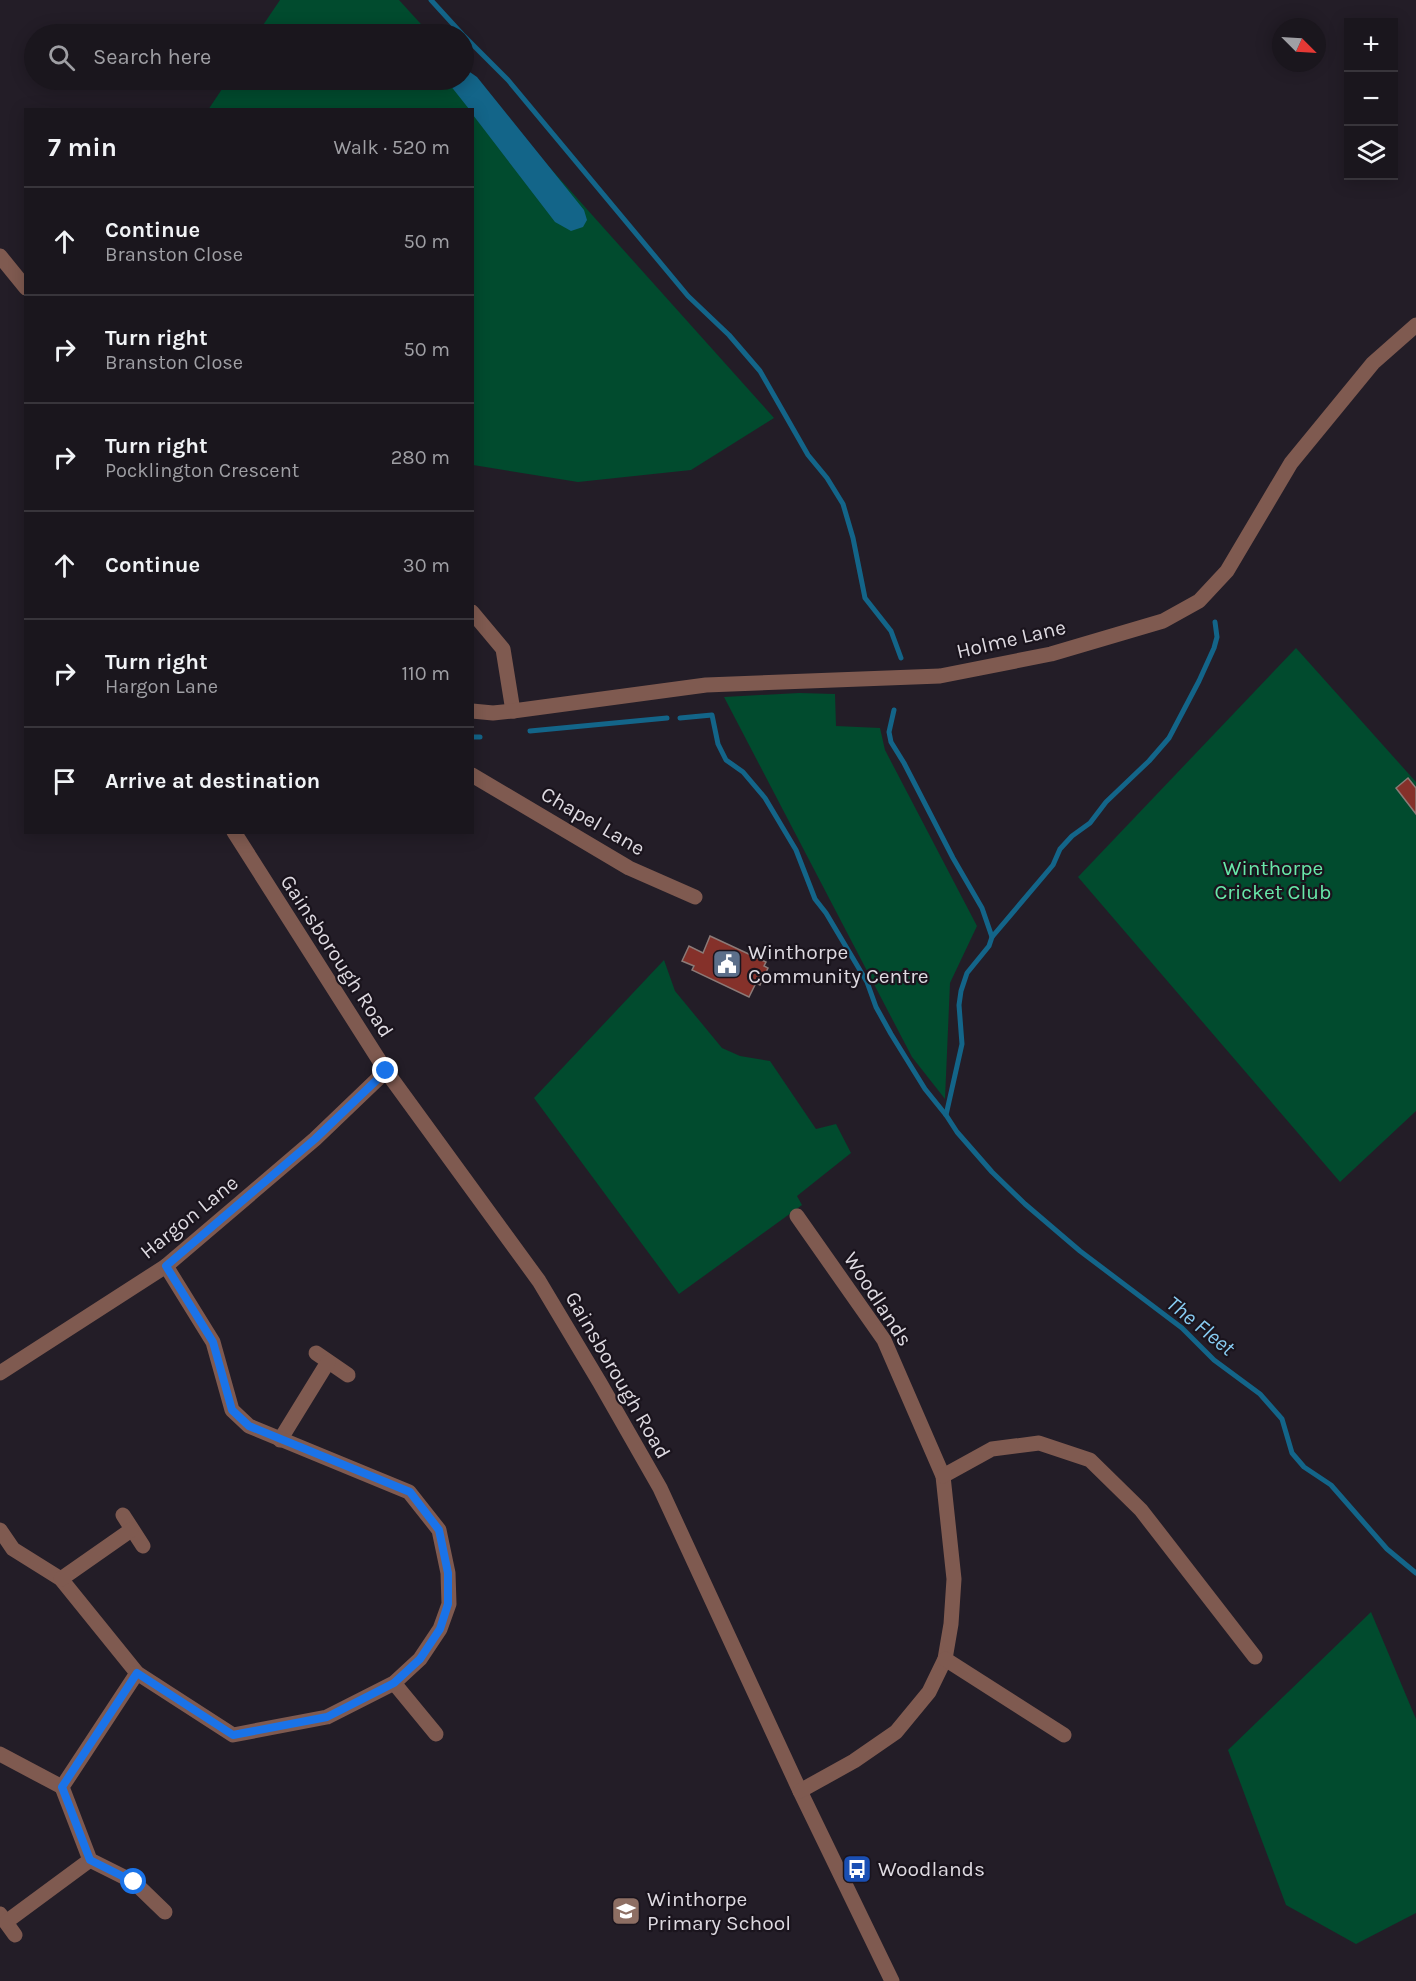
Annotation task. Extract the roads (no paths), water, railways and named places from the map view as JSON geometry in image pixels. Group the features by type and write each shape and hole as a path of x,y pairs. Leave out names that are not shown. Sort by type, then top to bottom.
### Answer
{"street":[{"path":"0,257 24,286"},
{"name":"Holme Lane","path":"474,711 493,713 513,711 706,685 940,676 1051,654 1163,621 1199,601 1227,572 1292,463 1373,363 1416,325"},
{"path":"474,614 503,649 513,711"},
{"name":"Chapel Lane","path":"474,776 629,868 694,897"},
{"name":"Gainsborough Road","path":"235,834 386,1071 539,1281 600,1383 660,1488 800,1791 892,1981"},
{"name":"Hargon Lane","path":"0,1373 166,1266 315,1139 386,1071"},
{"name":"Woodlands","path":"797,1216 884,1340 943,1476 954,1579 951,1624 945,1659 929,1692 896,1732 854,1761 800,1791"},
{"path":"0,1530 13,1549 61,1579 137,1673 233,1735 327,1717 394,1683 420,1659 440,1629 448,1604 448,1573 439,1530 410,1492 249,1426 232,1410 213,1342 166,1266"},
{"path":"280,1440 322,1357 348,1374"},
{"path":"943,1476 992,1449 1039,1443 1090,1460 1141,1510 1255,1657"},
{"path":"123,1515 143,1546"},
{"path":"61,1579 131,1530"},
{"path":"945,1659 1064,1735"},
{"path":"62,1787 137,1673"},
{"path":"394,1683 436,1734"},
{"path":"0,1754 62,1787 90,1860 134,1882 165,1912"},
{"path":"15,1935 3,1918 90,1860"}],"water":[{"path":"474,75 584,210 587,220 583,227 571,231 555,222 474,116 474,108 468,108 454,90 474,90"}],"waterway":[{"path":"431,0 453,24"},
{"path":"474,46 508,80 688,296 729,335 760,371 808,455 827,478 843,504 853,538 865,598 891,631 901,658"},
{"path":"992,937 1053,865 1060,849 1072,836 1090,823 1106,802 1149,761 1169,738 1214,648 1217,637 1215,622"},
{"path":"894,710 889,732 891,742 982,908 992,937 989,946 967,973 961,991 959,1005 962,1044 946,1115"},
{"name":"The Fleet","path":"680,718 712,715 718,744 726,760 743,772 765,798 796,850 815,899 826,913 867,982 876,1007 891,1034 925,1089 957,1132 992,1172 1025,1204 1080,1251 1182,1328 1214,1360 1260,1394 1282,1419 1292,1453 1304,1467 1331,1485 1387,1549 1416,1573"},
{"path":"530,731 667,718"},
{"path":"474,737 480,737"}],"place":[{"name":"Winthorpe Community Centre","path":"727,964"},
{"name":"Woodlands","path":"857,1869"},
{"name":"Winthorpe Primary School","path":"626,1911"}],"park label":[{"name":"Winthorpe Cricket Club","path":"1273,880"}]}
